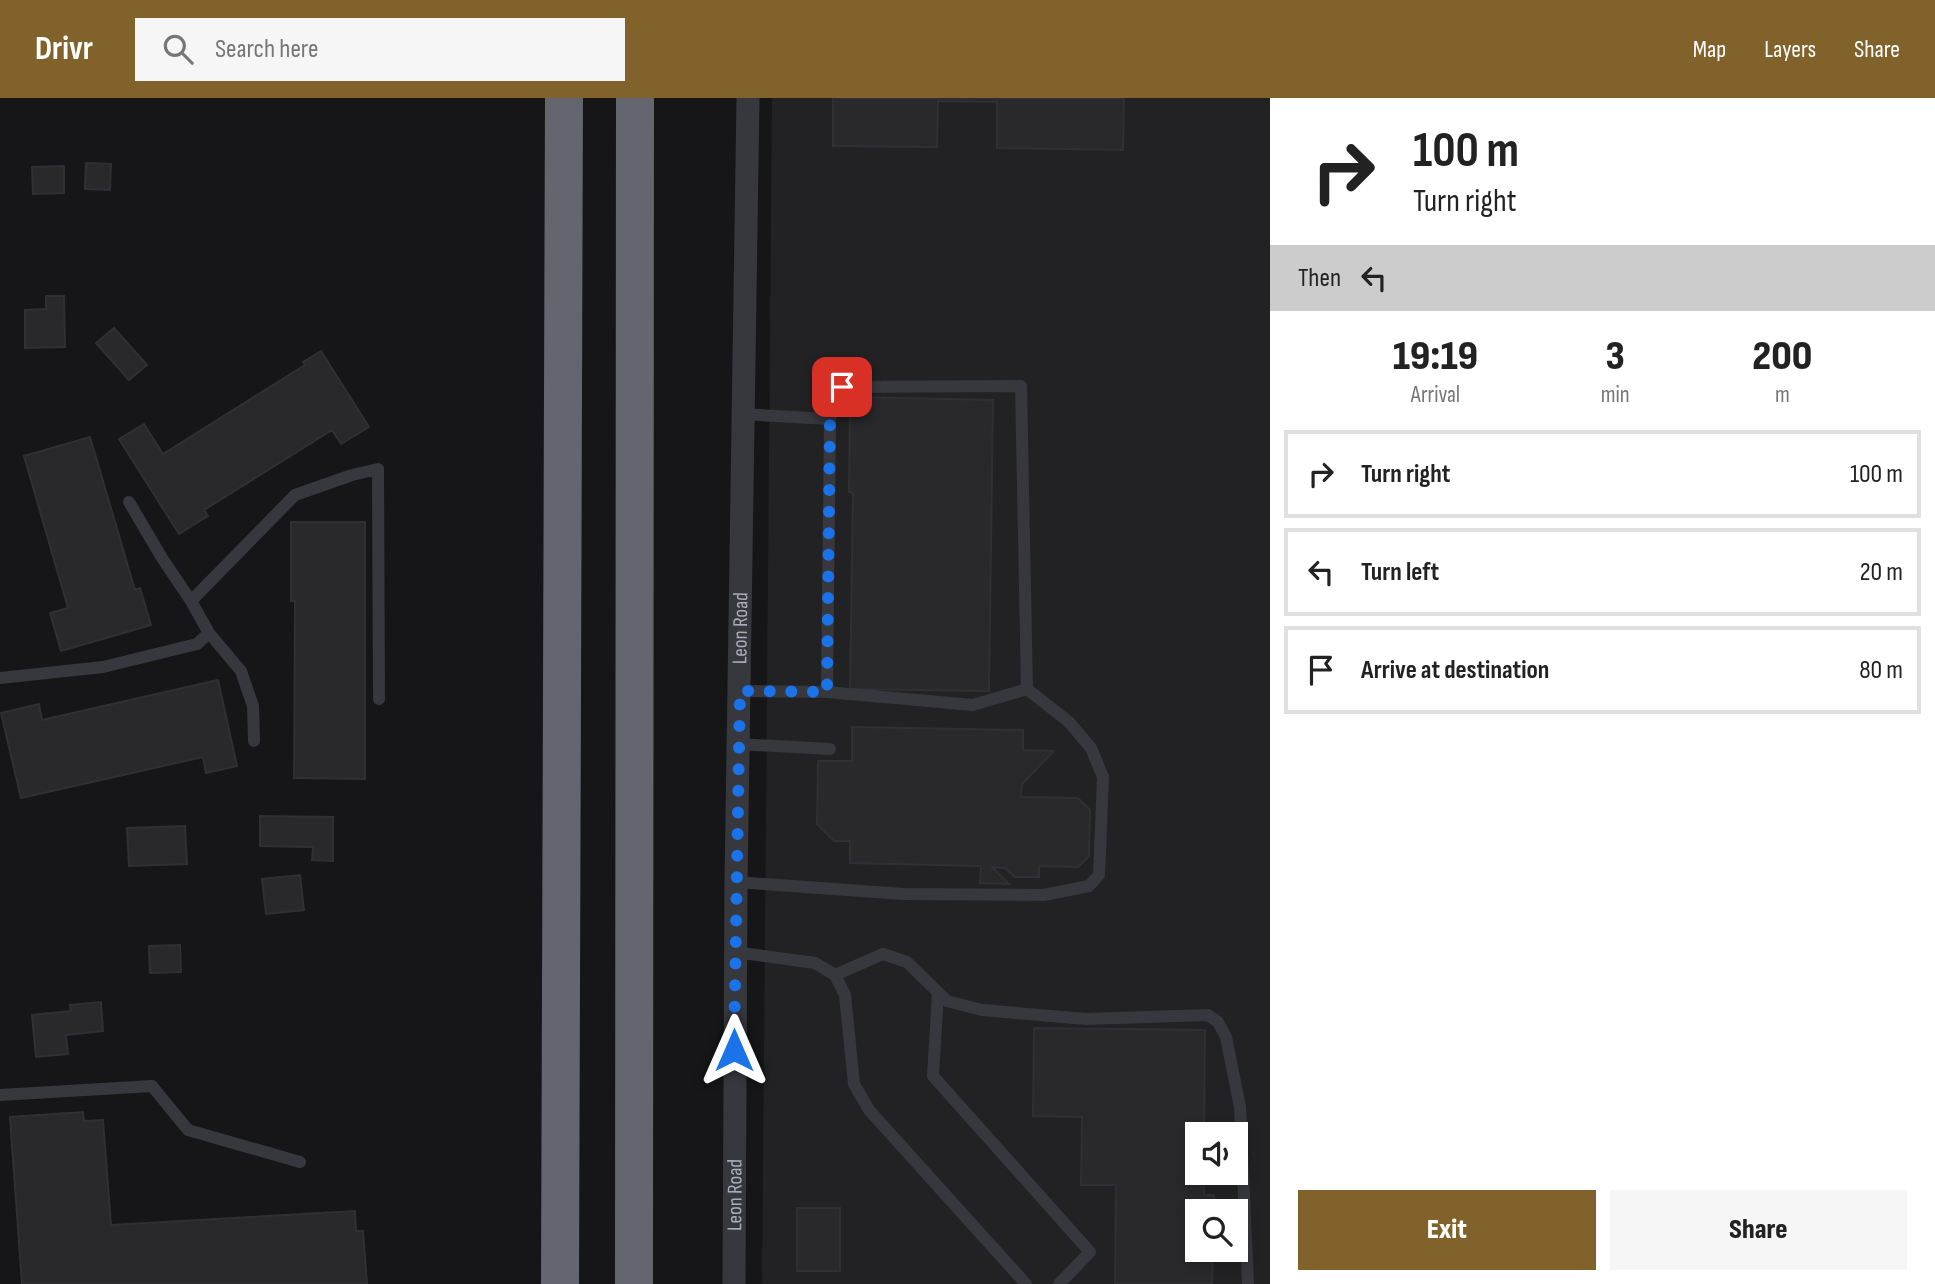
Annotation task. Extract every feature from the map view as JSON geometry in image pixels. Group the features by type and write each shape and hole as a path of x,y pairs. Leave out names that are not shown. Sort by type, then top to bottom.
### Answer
{"highway":[{"path":"560,1284 564,98"},
{"path":"634,1284 635,98"}],"street":[{"name":"Leon Road","path":"734,1284 737,744 748,98"}],"lane":[{"path":"827,692 830,419 842,387 1021,386 1027,690"},
{"path":"741,414 830,419"},
{"path":"191,601 295,495 378,469 379,699"},
{"path":"129,502 209,633 241,671 253,706 254,741"},
{"path":"0,678 103,667 197,644 209,633"},
{"path":"740,691 827,692 973,705 1027,690"},
{"path":"736,881 929,894 1044,895 1089,886 1099,875 1103,777 1091,748 1069,722 1027,690"},
{"path":"737,744 830,749"},
{"path":"735,952 815,963 835,975 845,995 854,1084 869,1110 1026,1284"},
{"path":"835,975 883,954 907,962 947,1001 982,1010 1086,1019 1208,1015 1219,1022 1226,1037 1240,1107 1248,1284"},
{"path":"938,992 933,1076 1090,1252 1059,1284"},
{"path":"0,1096 152,1086 188,1130 300,1162"}],"shaded area":[{"path":"772,98 1270,98 1270,1284 762,1284"}],"building":[{"path":"833,98 1124,98 1123,150 997,148 997,102 938,101 937,147 833,146"},
{"path":"86,163 111,164 110,190 85,189"},
{"path":"64,166 64,193 33,194 32,167"},
{"path":"46,296 64,296 65,347 25,348 25,310 46,309"},
{"path":"114,328 147,365 129,380 96,343"},
{"path":"321,351 369,427 341,444 332,430 204,510 208,516 179,534 119,439 144,424 163,454 305,365 303,362"},
{"path":"850,397 993,400 989,691 850,689 853,493 849,492"},
{"path":"90,437 135,590 140,588 151,625 61,651 50,613 68,608 24,456"},
{"path":"291,522 365,522 365,779 294,778 295,601 291,601"},
{"path":"218,680 237,766 206,773 203,757 21,798 1,713 39,704 42,720"},
{"path":"852,727 1023,730 1023,750 1054,751 1022,784 1021,797 1078,798 1090,810 1089,856 1078,867 1039,866 1039,877 1015,877 1005,868 992,867 1009,884 980,883 981,866 850,863 850,841 834,841 817,824 818,761 852,761"},
{"path":"260,816 333,817 333,861 312,860 313,847 260,846"},
{"path":"185,826 187,864 129,866 127,828"},
{"path":"300,875 304,910 266,914 262,879"},
{"path":"180,945 181,972 150,973 149,946"},
{"path":"101,1002 103,1031 66,1035 68,1054 36,1057 32,1015 71,1011 70,1005"},
{"path":"1034,1028 1205,1030 1204,1122 1185,1122 1185,1185 1204,1185 1204,1195 1214,1195 1214,1199 1185,1199 1185,1262 1213,1262 1212,1284 1115,1284 1116,1185 1081,1185 1082,1117 1033,1116"},
{"path":"83,1112 84,1121 103,1120 111,1225 355,1211 356,1231 363,1231 367,1284 22,1284 10,1117"},
{"path":"797,1208 840,1208 840,1271 797,1271"}],"route":[{"path":"734,1050 737,744 740,691 827,692 830,419 842,387"}]}
